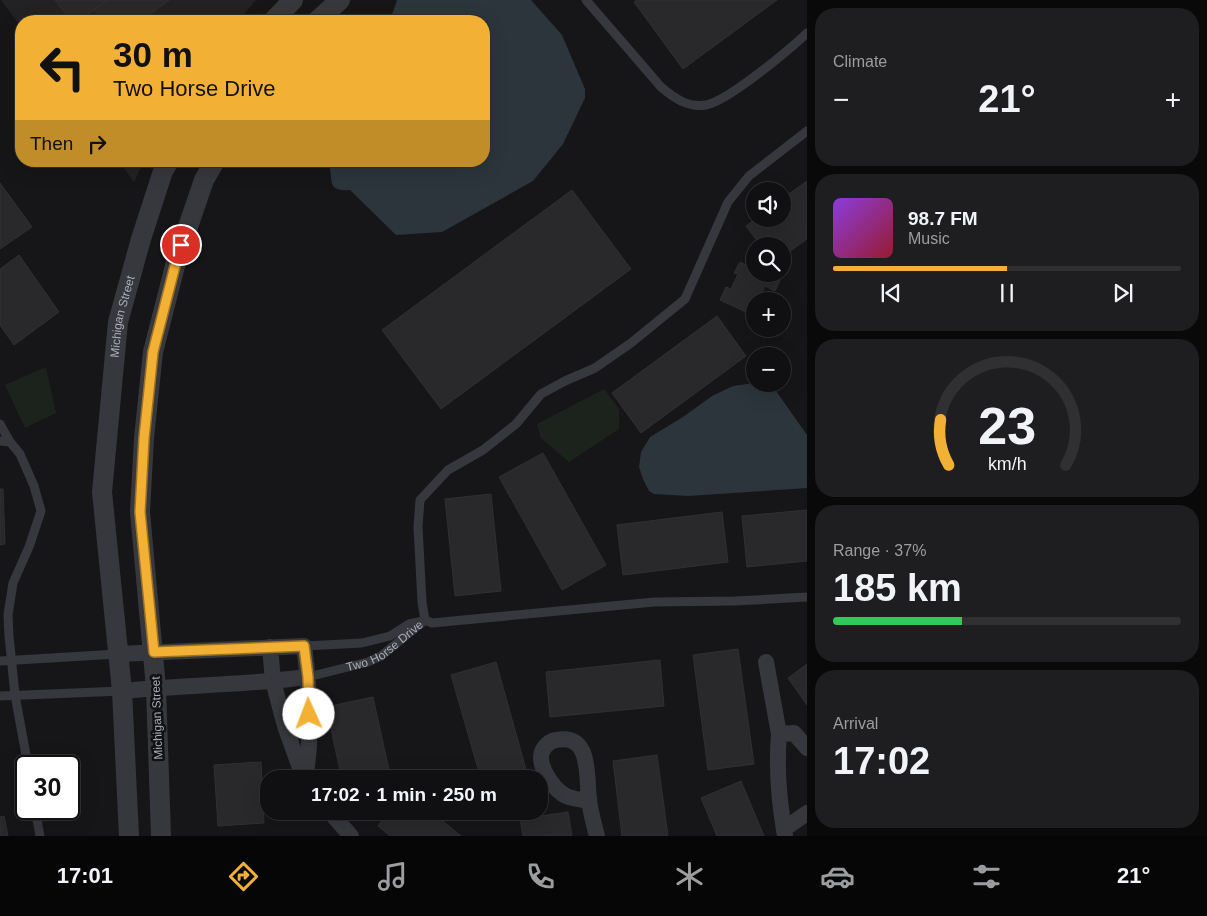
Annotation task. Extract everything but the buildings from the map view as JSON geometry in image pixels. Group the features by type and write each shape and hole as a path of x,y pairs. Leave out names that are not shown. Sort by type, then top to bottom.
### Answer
{"street":[{"path":"279,15 293,0"},
{"path":"324,15 340,0"},
{"name":"Michigan Street","path":"129,836 122,691 102,492 118,322 141,240 165,167"},
{"name":"Michigan Street","path":"161,836 154,652 140,512 144,438 153,352 176,262 204,180 212,167"},
{"path":"304,646 308,677 310,750 306,770"},
{"name":"Two Horse Drive","path":"118,654 304,646"},
{"path":"270,647 274,681 285,726 301,770"},
{"path":"766,662 779,734 777,757 780,809 785,832 807,813"},
{"name":"Two Horse Drive","path":"122,691 308,677"},
{"path":"779,734 794,733 807,748"},
{"path":"589,801 597,836"},
{"path":"337,820 351,836"}],"lane":[{"path":"586,0 661,87 674,98 693,105 705,105 716,102 765,67 807,33"},
{"path":"807,131 748,176 728,202 685,299 631,343 595,368 565,381 542,394 516,424 483,450 448,470 420,500 418,527 422,602 425,620 432,622 654,602 735,601 807,597"},
{"path":"0,424 10,442 20,454 34,486 41,511 29,547 13,583 8,615 8,636 15,695 26,755"},
{"path":"0,440 10,442"},
{"name":"Two Horse Drive","path":"304,646 362,643 390,636 409,624 425,620"},
{"name":"Two Horse Drive","path":"308,677 368,662 380,656 425,620"},
{"path":"0,661 118,654"},
{"path":"0,696 122,691"},
{"path":"37,820 40,836"}],"shaded area":[{"path":"1,0 256,0 243,15 15,15 15,19"},
{"path":"397,0 531,0 562,35 585,89 585,98 563,144 533,181 442,232 396,235 350,190 336,189 332,182 329,167 490,167 490,15 391,15"},
{"path":"123,167 141,167 134,182"},
{"path":"46,367 56,413 25,428 5,385"},
{"path":"746,384 746,392 777,392 807,435 807,488 688,496 654,494 649,491 639,467 641,452 650,437 683,417 712,396 733,386"},
{"path":"604,389 619,409 619,429 569,462 541,438 537,424"}],"route":[{"path":"181,245 153,352 144,438 140,512 154,652 304,646 308,677 309,714"}]}
